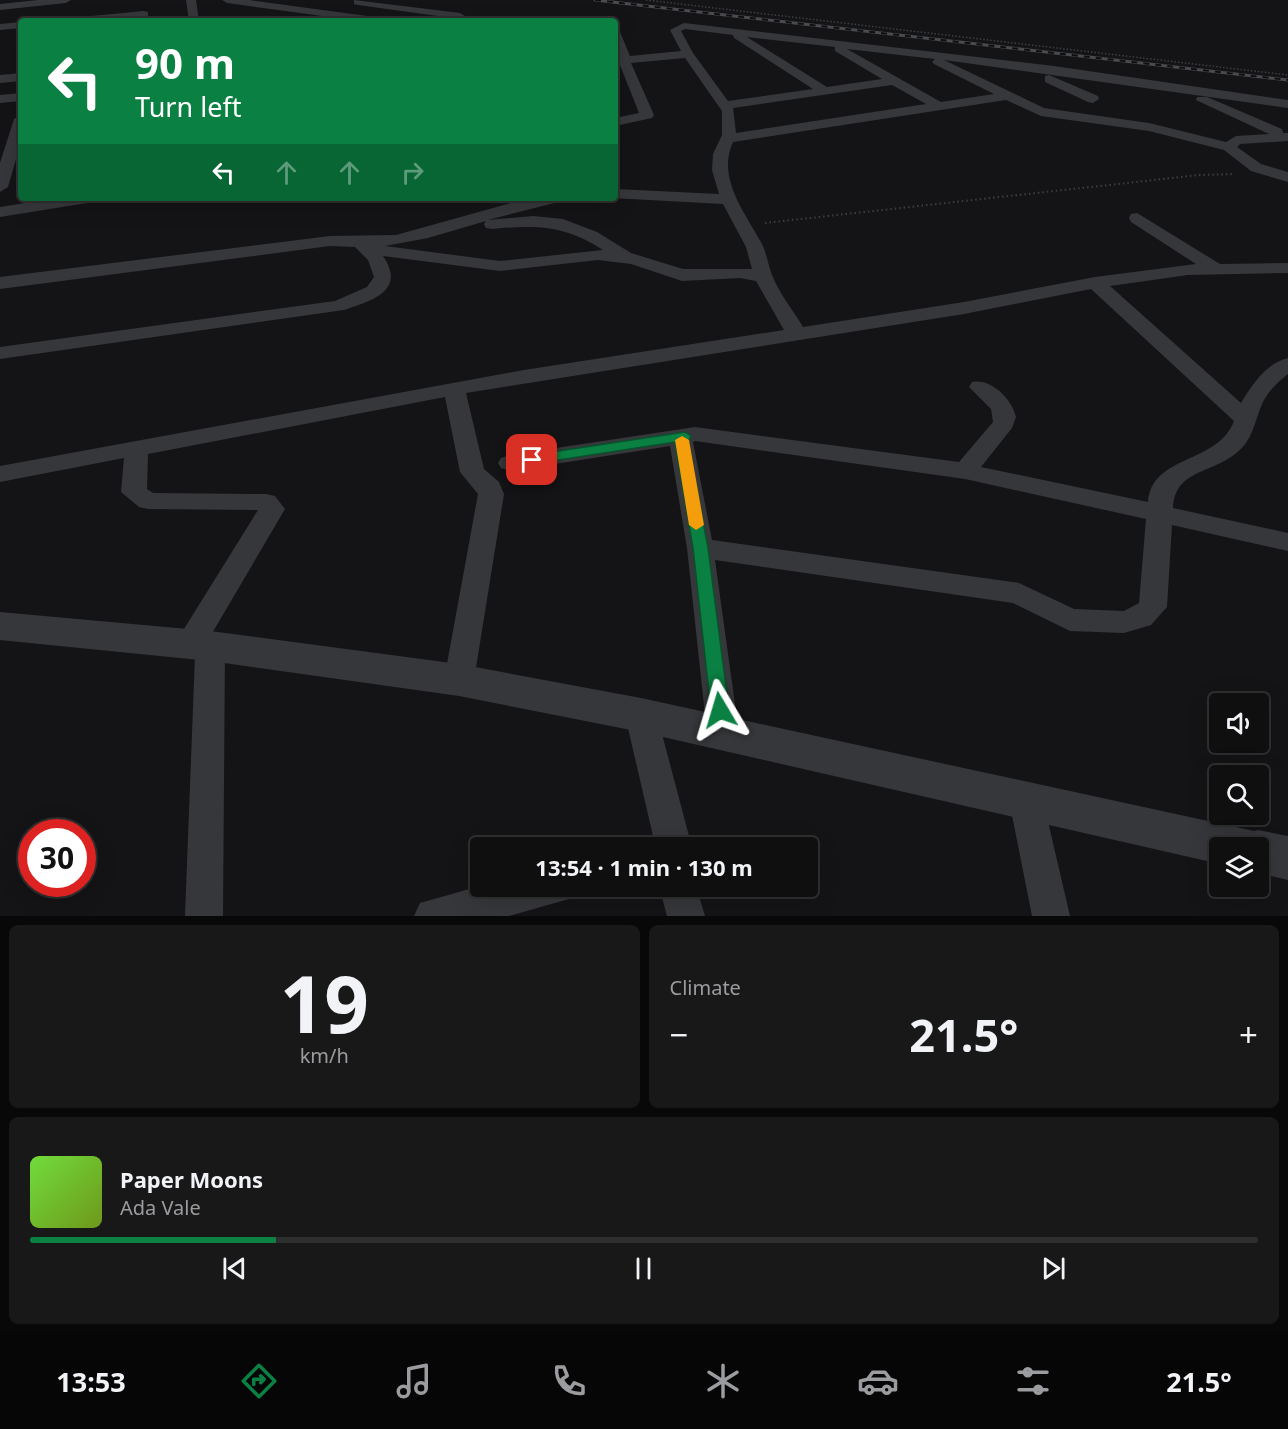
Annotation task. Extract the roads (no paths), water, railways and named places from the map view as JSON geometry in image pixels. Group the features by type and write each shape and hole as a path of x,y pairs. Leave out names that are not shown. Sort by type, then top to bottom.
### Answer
{"street":[{"path":"0,7 66,0"},
{"path":"143,18 145,0"},
{"path":"191,0 194,18"},
{"path":"227,0 241,7 286,8 360,18"},
{"path":"351,2 460,16"},
{"path":"286,8 289,18"},
{"path":"0,27 18,25"},
{"path":"797,334 763,276 755,247 729,200 720,170 720,154 727,139 730,124 726,105 688,54 676,28 731,32 922,54 1288,104"},
{"path":"731,32 825,91"},
{"path":"618,40 647,115 618,121"},
{"path":"828,43 938,106"},
{"path":"625,58 688,54"},
{"path":"922,54 1041,112 1149,127 1229,147 1235,155 1269,172 1288,177"},
{"path":"1023,67 1093,99"},
{"path":"0,79 18,77"},
{"path":"726,105 894,81"},
{"path":"1181,89 1288,137"},
{"path":"727,139 1005,96"},
{"path":"0,99 18,97"},
{"path":"0,187 18,129"},
{"path":"1229,147 1236,140 1288,137"},
{"path":"618,194 684,195 729,200"},
{"path":"0,213 69,201"},
{"path":"433,232 498,210 542,201"},
{"path":"1137,218 1215,269"},
{"path":"364,246 433,232 523,221 559,222 594,235 627,258"},
{"path":"0,283 330,241 500,266 590,255 627,258 682,275 740,273 763,276"},
{"path":"0,353 337,306 364,298 378,290 382,281 382,268 364,246"},
{"path":"0,474 454,390 964,308 1095,283 1188,270 1288,268"},
{"path":"1095,283 1245,419"},
{"path":"700,548 1019,593 1070,620 1124,622 1141,617 1153,607 1161,491 1172,477 1226,450 1239,438 1252,402 1266,381 1288,364"},
{"path":"965,471 1004,423 1006,416 1003,409 980,387"},
{"path":"454,390 472,472 490,488 491,494 459,680"},
{"path":"510,463 695,434 965,471 1288,542"},
{"path":"685,436 681,442 700,548 723,733"},
{"path":"136,448 134,492 138,498 148,501 266,502 272,509 200,645 204,916"},
{"path":"0,626 200,645 459,680 641,715 1209,841"},
{"path":"641,715 671,837"},
{"path":"1026,800 1051,916"},
{"path":"1269,854 1288,858"},
{"path":"433,916 511,897"},
{"path":"681,897 686,916"}],"railway":[{"path":"595,0 1288,80"}]}
